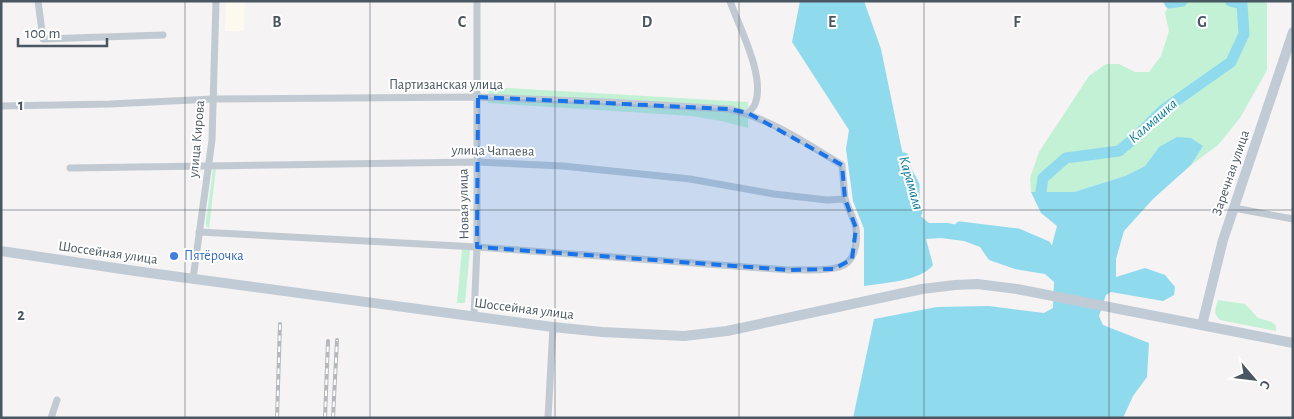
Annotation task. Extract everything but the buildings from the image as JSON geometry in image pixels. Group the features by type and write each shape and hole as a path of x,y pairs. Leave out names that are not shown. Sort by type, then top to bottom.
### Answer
{"main road":[{"name":"Заречная улица","path":"1202,324 1223,240 1293,32"},
{"name":"Шоссейная улица","path":"1,251 192,279 474,317 602,332 684,336 727,331 897,294 955,285 1000,286 1041,293 1293,343"}],"street":[{"path":"38,1 43,39 163,35"},
{"name":"улица Кирова","path":"192,279 212,140 216,1"},
{"name":"Новая улица","path":"474,317 477,247 477,1"},
{"path":"730,1 758,78 756,103 748,114"},
{"name":"Партизанская улица","path":"1,106 110,104 213,99 478,96 720,108 748,114 788,132 842,165 845,199"},
{"name":"улица Чапаева","path":"70,168 476,162 563,166 690,179 774,194 827,200 845,199"},
{"path":"199,232 477,247 789,270 834,269 848,264 855,250 856,228 845,199"},
{"path":"1234,208 1293,219"},
{"path":"548,418 553,327"},
{"path":"51,418 57,400"}],"highlighted area":[{"path":"478,97 729,109 748,113 842,165 845,199 856,228 852,259 834,269 789,270 477,247"}],"shaded area":[{"path":"226,1 245,1 244,31 225,31"}],"green space":[{"path":"1182,1 1267,1 1267,70 1240,118 1218,145 1191,165 1203,146 1159,147 1145,166 1125,176 1074,192 1031,192 1030,178 1039,152 1089,76 1106,64 1119,64 1135,72 1149,72 1161,56 1169,31 1165,13 1170,3"},
{"path":"489,87 748,102 748,128 692,116 488,103"},
{"path":"216,168 209,229 206,221 213,169"},
{"path":"462,249 470,250 465,303 457,303"},
{"path":"1218,300 1245,304 1258,318 1272,322 1276,326 1276,331 1220,320 1215,311"}],"water":[{"path":"800,1 864,1 881,49 917,213 929,223 948,223 1052,245 1057,226 1041,213 1031,192 1074,192 1125,176 1145,166 1159,147 1177,137 1191,138 1203,146 1191,165 1153,199 1124,231 1116,259 1116,277 1145,268 1165,275 1175,287 1174,295 1163,301 1111,292 1106,295 1099,316 1103,325 1149,343 1147,377 1133,396 1123,418 853,418 874,319 937,307 989,306 1044,313 1053,308 1054,282 1045,274 1015,269 989,260 980,247 964,241 941,238 926,239 933,265 920,275 864,286 864,229 853,201 846,149 849,130 792,42"}],"waterway":[{"name":"Калмашка","path":"1169,1 1170,3 1182,1"},
{"name":"Калмашка","path":"1046,204 1040,198 1043,178 1066,158 1119,151 1163,110 1231,62 1244,34 1242,4 1230,1"},
{"name":"Карамала","path":"904,158 906,170 914,185 914,202 917,212"},
{"name":"Карамала","path":"960,227 1018,234 1046,246"}],"railway":[{"path":"277,418 280,324"},
{"path":"333,418 337,340"},
{"path":"325,418 328,341"}],"place":[{"name":"Пятёрочка","path":"174,256"}]}
